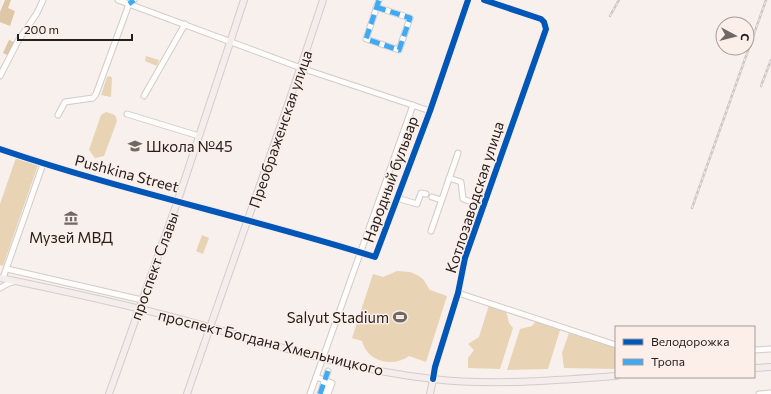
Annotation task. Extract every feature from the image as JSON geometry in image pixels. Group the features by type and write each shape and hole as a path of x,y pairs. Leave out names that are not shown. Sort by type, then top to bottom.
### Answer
{"main road":[{"name":"проспект Славы","path":"109,394 178,200 244,0"},
{"name":"Преображенская улица","path":"187,394 249,220 323,0"},
{"name":"проспект Богдана Хмельницкого","path":"2,278 139,308 323,358 370,369 435,379 541,381 615,376"},
{"path":"755,368 771,367"},
{"path":"430,394 435,379"}],"street":[{"path":"0,76 18,41 37,13 43,0"},
{"path":"118,0 132,2 185,24 301,68 430,111"},
{"path":"376,7 410,18 399,50 366,39 376,7 379,0"},
{"name":"Народный бульвар","path":"375,257 430,111 468,0"},
{"name":"Котлозаводская улица","path":"435,379 436,361 458,293 465,258 546,29 546,25 541,19 484,0"},
{"path":"58,115 65,102 93,98 96,94 132,2"},
{"path":"144,96 185,24"},
{"name":"Народный бульвар","path":"310,394 413,105"},
{"path":"127,114 199,136"},
{"name":"Pushkina Street","path":"0,149 43,164 178,200 375,257"},
{"path":"431,231 458,153"},
{"path":"2,278 7,269 43,164"},
{"path":"449,178 461,182 463,199 483,206"},
{"path":"397,198 417,204 421,193 426,194"},
{"path":"432,196 441,200"},
{"path":"7,269 142,300"},
{"path":"1,288 9,283 19,282"},
{"path":"458,293 615,345"},
{"path":"755,350 771,349"},
{"path":"320,394 328,371"},
{"path":"316,377 332,383 328,394"},
{"path":"324,394 327,386 325,381"},
{"path":"759,394 771,393"}],"shaded area":[{"path":"5,0 11,0 8,8 15,11 10,26 0,22 0,12"},
{"path":"9,40 16,43 9,56 3,53"},
{"path":"146,56 159,60 157,66 145,61"},
{"path":"110,76 112,78 111,97 101,95 107,77"},
{"path":"106,112 115,115 117,121 104,156 95,158 89,150 101,115"},
{"path":"16,158 38,165 3,266 0,265 0,204"},
{"path":"202,235 209,238 203,254 196,251"},
{"name":"Salyut Stadium","path":"397,271 410,272 417,275 423,279 430,290 447,296 426,362 409,356 396,362 381,361 369,354 362,341 352,338 373,274 383,277"},
{"path":"489,305 506,311 509,323 513,328 500,369 468,368 468,358 474,350 468,344 479,337"},
{"path":"536,321 560,330 548,369 507,370 520,329 532,326"},
{"path":"569,333 615,348 615,369 564,368 562,353"}],"railway":[{"path":"610,16 619,0"},
{"path":"692,208 766,0"},
{"path":"761,86 771,60"}],"marked path":[{"path":"129,4 134,0"},
{"path":"376,7 410,18 399,50 366,39 379,0"},
{"path":"320,394 328,371"}],"cycle path":[{"path":"0,149 93,178 375,257 430,111 468,0"},
{"path":"433,379 435,367 458,293 465,258 546,29 544,22 541,19 484,0"}],"place":[{"name":"Школа №45","path":"135,146"},
{"name":"Музей МВД","path":"71,218"},
{"name":"Salyut Stadium","path":"400,317"}]}
